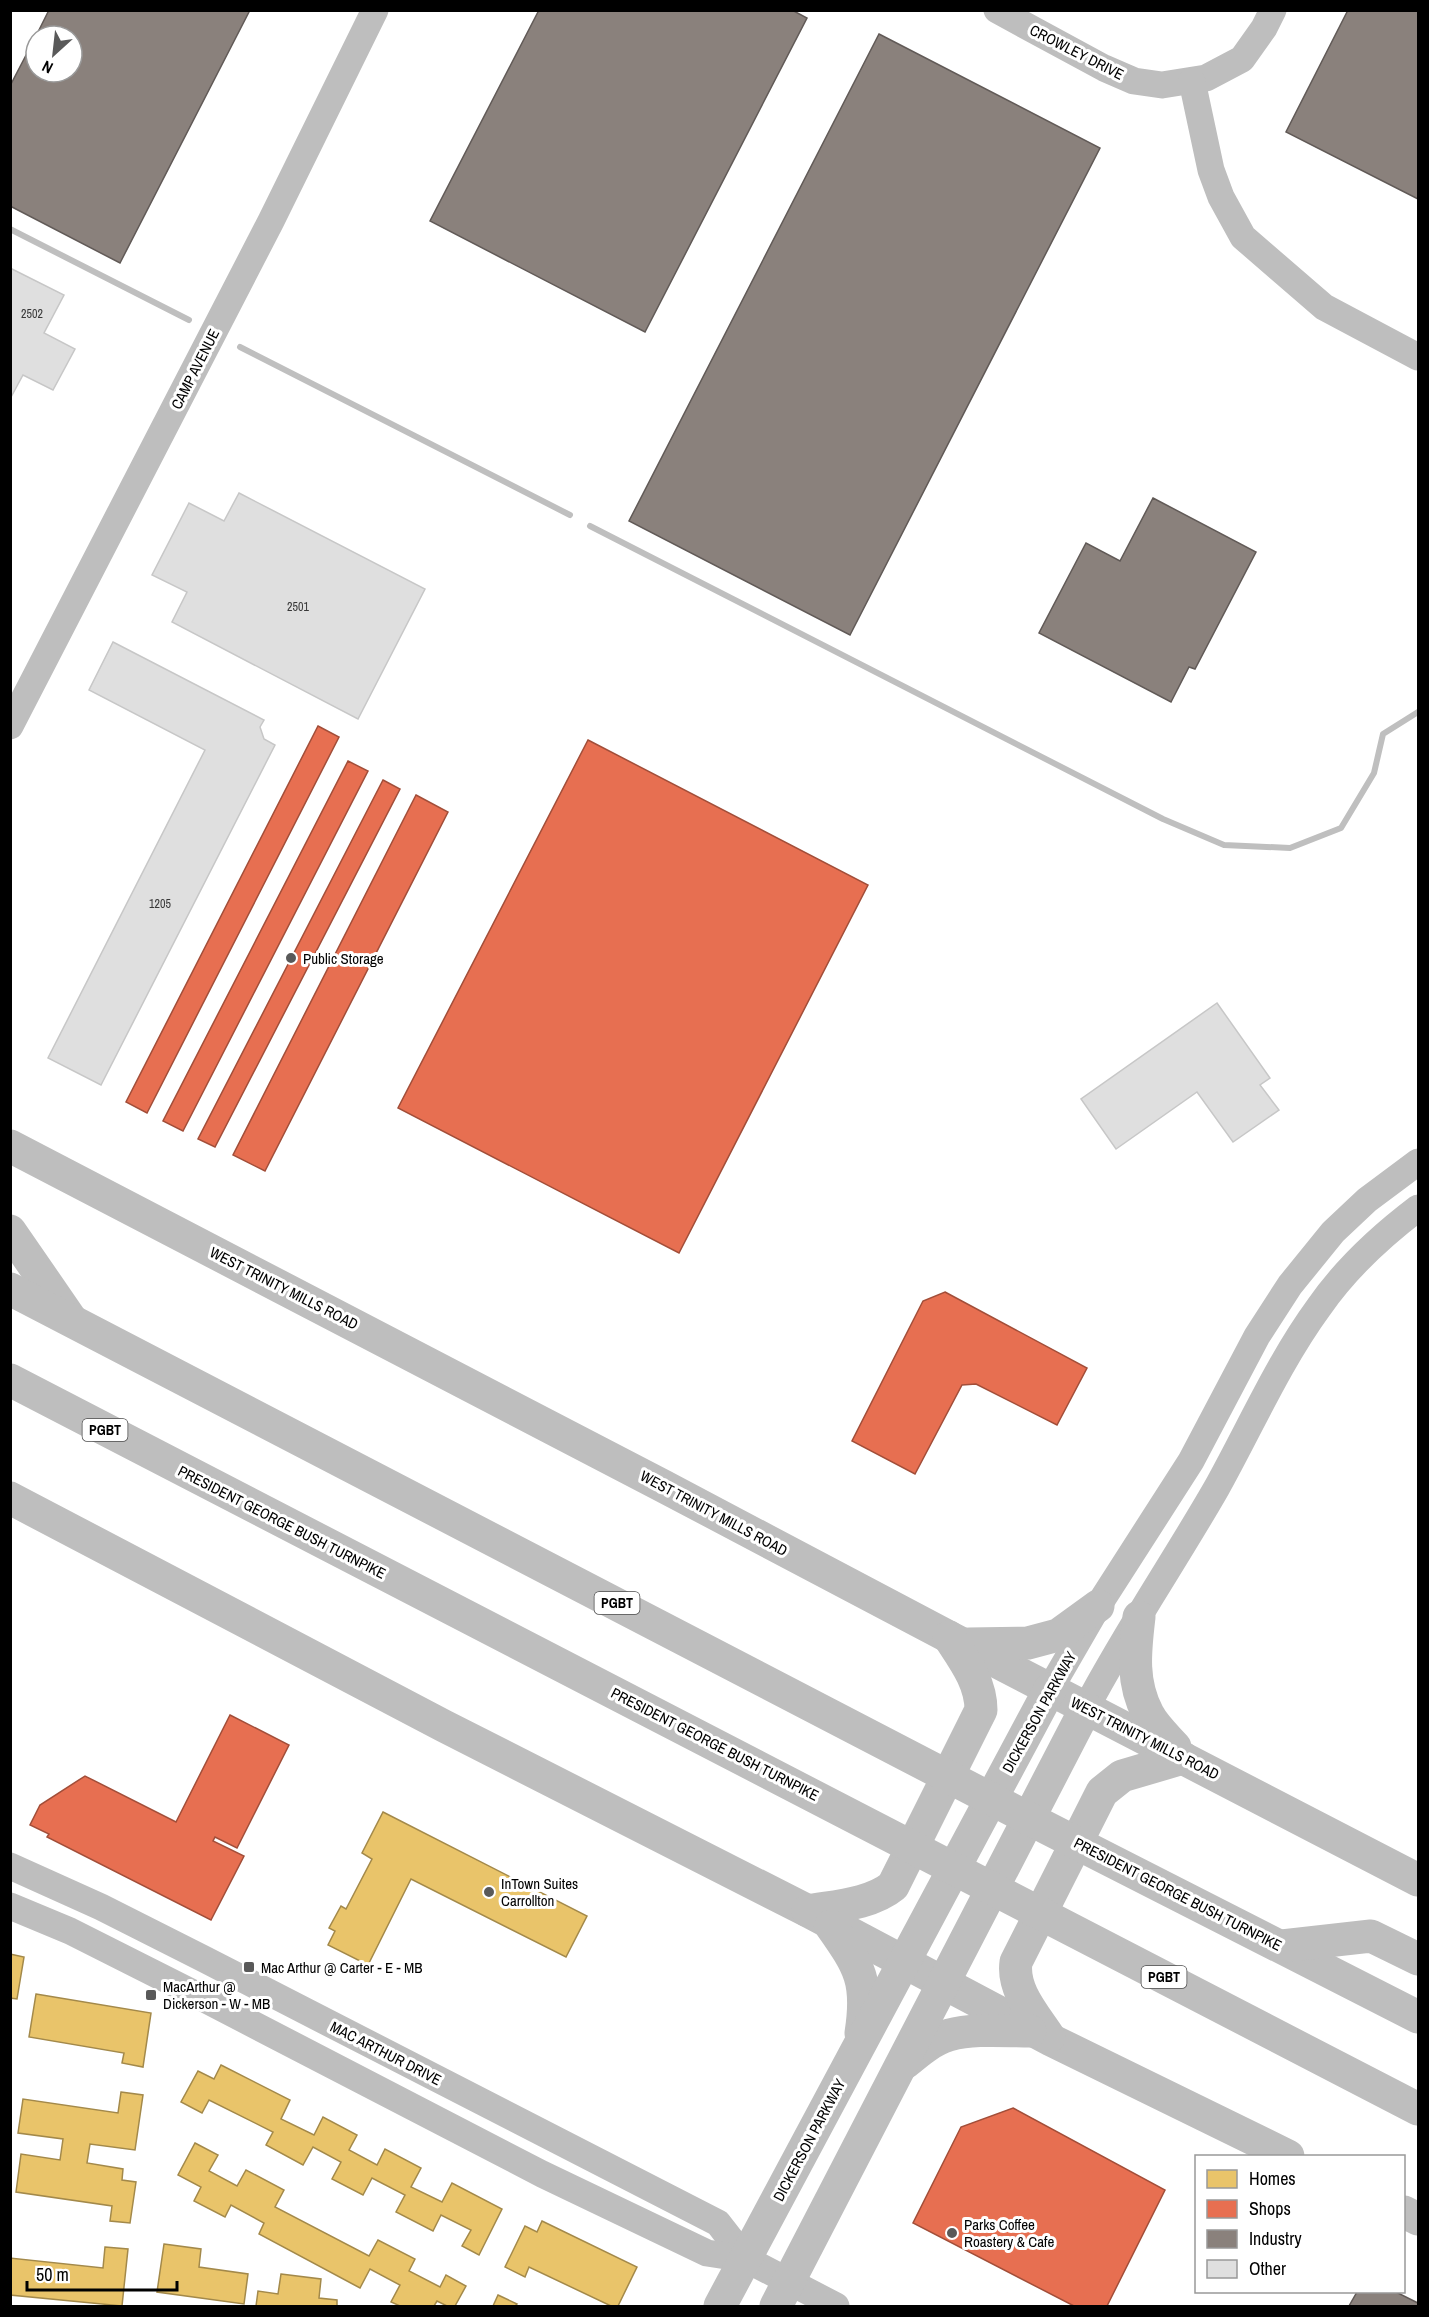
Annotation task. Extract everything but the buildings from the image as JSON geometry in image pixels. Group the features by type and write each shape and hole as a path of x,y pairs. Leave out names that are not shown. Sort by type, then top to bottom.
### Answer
{"main road":[{"name":"WEST TRINITY MILLS ROAD","path":"10,1146 1419,1880"},
{"path":"10,1231 71,1320"},
{"name":"PRESIDENT GEORGE BUSH TURNPIKE","path":"10,1289 1047,1828 1419,2017"},
{"name":"PRESIDENT GEORGE BUSH TURNPIKE","path":"10,1380 1419,2109"},
{"path":"10,1498 455,1732 818,1917 1042,2036 1284,2155"},
{"path":"818,1917 884,1894 899,1876 981,1710 981,1698 976,1682 957,1641 1028,1643 1058,1635 1098,1606"},
{"path":"1042,2036 1018,1986 1015,1973 1016,1962 1102,1792 1122,1776 1183,1758 1149,1715 1135,1680 1134,1654 1139,1617"},
{"name":"DICKERSON PARKWAY","path":"720,2307 1050,1689"},
{"path":"783,2294 1086,1708"},
{"path":"818,1917 854,1959 863,1979 865,2011 860,2043"},
{"path":"1282,1946 1371,1936 1419,1959"},
{"path":"901,2067 925,2047 949,2035 986,2031 1042,2036"},
{"path":"1405,2212 1419,2219"}],"street":[{"name":"CAMP AVENUE","path":"10,726 271,221 375,10"},
{"name":"CROWLEY DRIVE","path":"997,10 1104,68 1134,81 1162,85 1206,78 1242,59 1264,28 1273,10"},
{"path":"1192,81 1211,170 1221,197 1244,237 1324,307 1419,357"},
{"name":"DICKERSON PARKWAY","path":"1050,1689 1098,1606 1191,1461 1257,1336 1290,1285 1333,1232 1367,1200 1419,1162"},
{"path":"1367,1200 1394,1226"},
{"path":"1086,1708 1215,1490 1288,1354 1319,1306 1362,1255 1394,1226 1419,1208"},
{"path":"1290,1285 1319,1306"},
{"name":"MAC ARTHUR DRIVE","path":"10,1866 163,1938 718,2223 746,2259 783,2294 836,2307"},
{"name":"MAC ARTHUR DRIVE","path":"10,1906 70,1931 542,2174 707,2253 746,2259"}],"waterway":[{"path":"10,229 189,320"},
{"path":"240,347 570,515"},
{"path":"590,526 1163,819 1224,845 1290,848 1341,828 1374,773 1383,734 1418,712"}],"place":[{"name":"Public Storage","path":"291,958"},
{"name":"InTown Suites Carrollton","path":"489,1892"},
{"name":"Mac Arthur @ Carter - E - MB","path":"249,1967"},
{"name":"MacArthur @ Dickerson - W - MB","path":"151,1995"},
{"name":"Parks Coffee Roastery & Cafe","path":"952,2233"}]}
